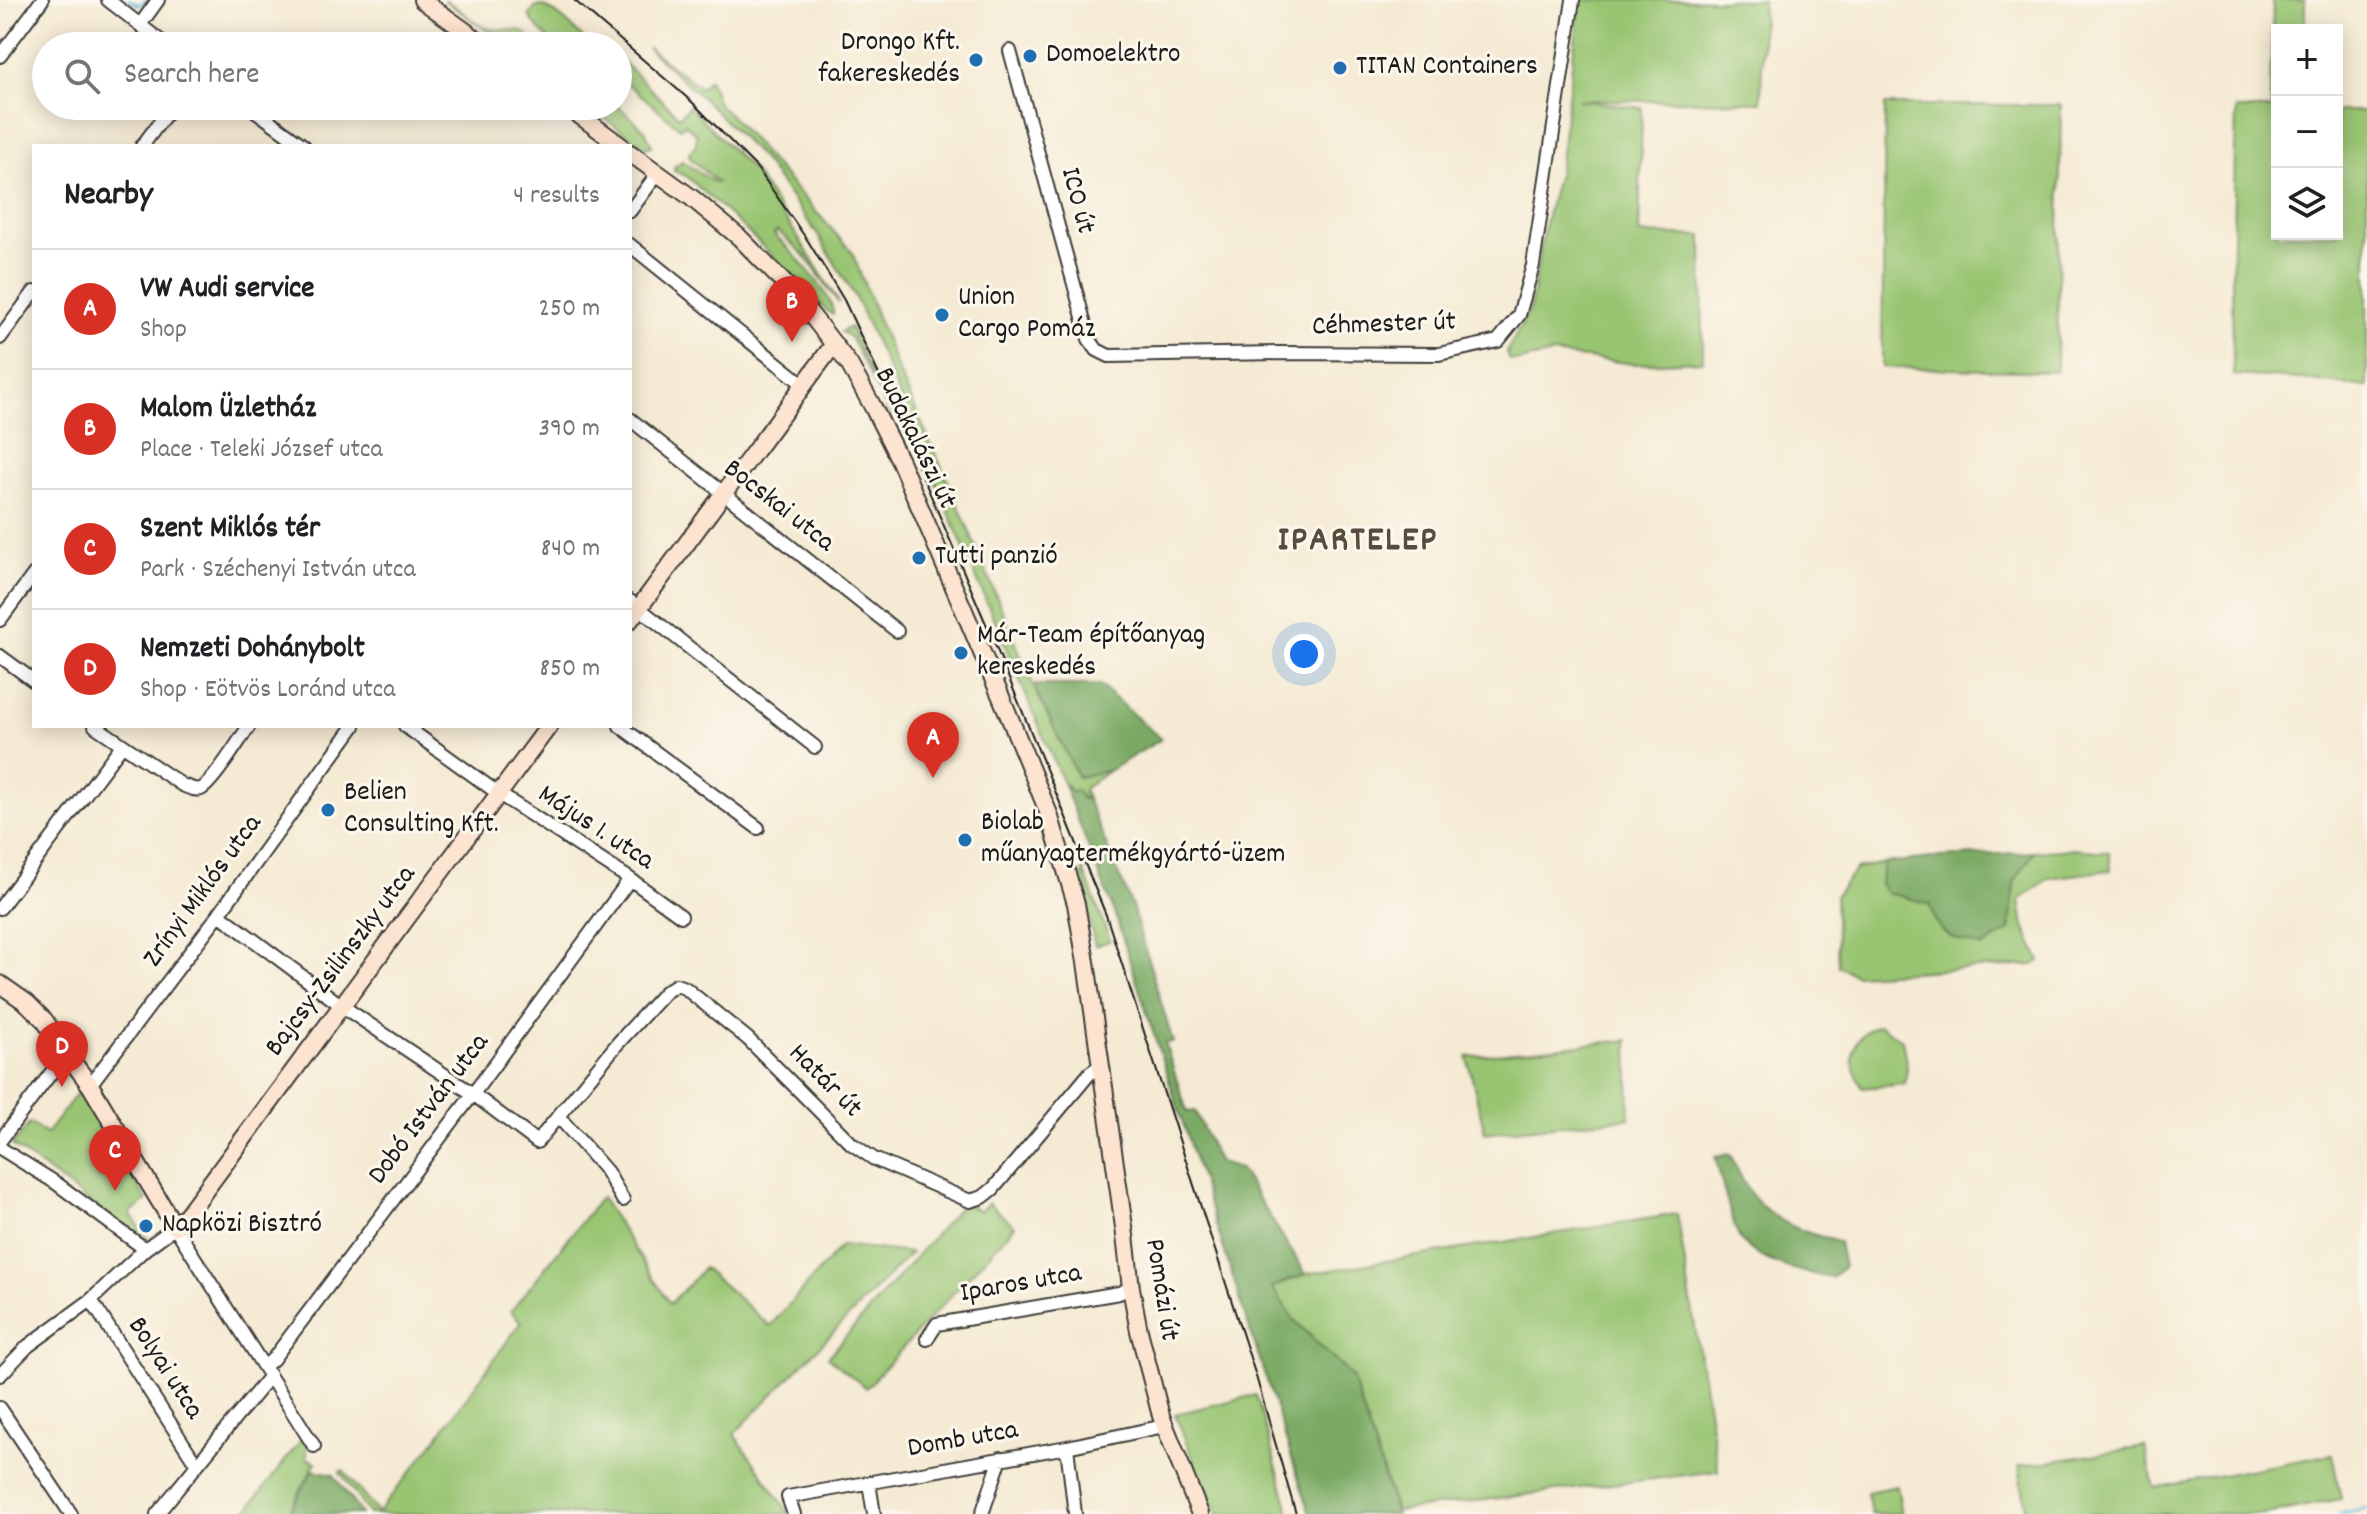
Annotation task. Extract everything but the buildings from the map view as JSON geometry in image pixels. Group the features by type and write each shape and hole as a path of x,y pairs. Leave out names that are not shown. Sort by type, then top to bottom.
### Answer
{"main road":[{"path":"422,0 467,32"},
{"path":"586,120 618,144"},
{"name":"Budakalászi út","path":"632,154 739,237 795,294 862,386 895,450 1049,814 1076,904 1100,1066"},
{"path":"633,610 834,344"},
{"name":"Bajcsy-Zsilinszky utca","path":"175,1227 548,728"},
{"path":"0,984 27,1003 45,1021 90,1085 175,1227"},
{"name":"Pomázi út","path":"1100,1066 1131,1288 1146,1362 1164,1426 1200,1514"}],"street":[{"path":"0,56 42,0"},
{"path":"108,0 149,32"},
{"path":"140,25 158,0"},
{"name":"Céhmester út","path":"1109,356 1439,354 1498,341 1519,315 1533,265 1573,0"},
{"name":"ICO út","path":"1010,51 1089,339 1097,350 1109,356"},
{"path":"144,144 162,120"},
{"path":"268,120 301,144"},
{"path":"632,208 658,173"},
{"path":"632,247 803,384"},
{"path":"0,338 32,295"},
{"name":"Bocskai utca","path":"632,421 897,631"},
{"path":"0,620 32,577"},
{"path":"633,610 815,747"},
{"path":"0,656 32,680"},
{"path":"104,729 122,745 182,785 197,790 202,789 213,776 248,728"},
{"name":"Zrínyi Miklós utca","path":"90,1085 219,914 353,728"},
{"name":"Május 1. utca","path":"408,728 499,794 681,916"},
{"path":"623,728 758,828"},
{"path":"0,908 122,745"},
{"name":"Dobó István utca","path":"157,1514 197,1465 630,879"},
{"path":"219,914 342,1006 473,1094"},
{"name":"Határ út","path":"473,1094 537,1142 644,1014 676,985 685,988 748,1039 852,1144 874,1159 970,1201 983,1197 993,1189 1090,1073 1100,1066"},
{"path":"0,1141 66,1053"},
{"path":"558,1116 607,1172 623,1200"},
{"path":"0,1148 56,1183 145,1249"},
{"path":"0,1375 28,1346 91,1300 145,1249 175,1227 314,1446"},
{"name":"Iparos utca","path":"927,1339 937,1324 1119,1293 1131,1288"},
{"name":"Bolyai utca","path":"91,1300 197,1465"},
{"path":"0,1408 71,1514"},
{"name":"Domb utca","path":"794,1514 788,1497 1067,1447 1164,1426"},
{"path":"1067,1447 1075,1514"},
{"path":"982,1514 1001,1458"},
{"path":"869,1483 874,1514"}],"green space":[{"path":"444,0 486,28 524,32 489,32"},
{"path":"1580,0 1763,0 1761,102 1578,100 1642,108 1639,234 1702,236 1703,361 1635,364 1553,354 1509,360 1507,351 1530,310 1545,223 1559,170"},
{"path":"2273,0 2305,0 2305,24 2272,24"},
{"path":"542,6 555,13 577,32 541,32 529,16 535,7"},
{"path":"647,47 701,88 709,79 719,106 852,252 897,368 961,511 1033,685 1078,777 1110,770 1084,789 1085,799 1063,783 854,295 816,232 764,161 709,104"},
{"path":"632,71 679,117 689,106 754,172 839,303 805,256 778,231 774,234 820,285 833,315 745,229 686,176 674,171 674,167 682,161 717,182 690,158 689,153 696,145 697,135 685,124 680,128 632,88"},
{"path":"1885,105 2061,105 2057,372 1882,367"},
{"path":"2236,109 2271,109 2271,240 2343,240 2343,111 2367,111 2367,387 2233,375"},
{"path":"632,118 645,130 652,146 646,148 607,120"},
{"path":"850,327 891,416 850,337 841,332"},
{"path":"1033,685 1100,685 1161,739 1110,770 1078,777"},
{"path":"1063,783 1073,793 1078,791 1082,799 1086,796 1132,906 1173,1042 1165,1043 1187,1112 1195,1111 1219,1163 1240,1169 1306,1274 1272,1287 1294,1320 1352,1377 1396,1514 1310,1514 1114,912"},
{"path":"2072,849 2109,852 2111,870 2049,878 2020,900 2024,927 2040,961 2033,965 1856,975 1838,966 1835,896 1856,869 1884,863 1880,884 1930,904 1935,921 2010,930 2014,882 2034,852"},
{"path":"2034,852 2014,882 2010,930 1983,947 1948,935 1938,924 1929,904 1885,892 1880,884 1884,863"},
{"path":"1083,869 1110,941 1095,946 1082,882"},
{"path":"1880,1025 1902,1040 1907,1067 1905,1084 1862,1088 1854,1066 1854,1050 1863,1034"},
{"path":"1628,1040 1630,1118 1485,1133 1467,1057"},
{"path":"78,1092 147,1200 130,1214 148,1238 134,1235 12,1145 30,1123 46,1134"},
{"path":"1730,1154 1747,1189 1764,1208 1794,1227 1839,1242 1844,1267 1832,1278 1771,1261 1741,1240 1715,1157"},
{"path":"601,1197 670,1304 704,1268 770,1326 842,1245 911,1253 734,1434 790,1514 369,1514 340,1472 343,1470 378,1513 432,1445 521,1322 511,1311"},
{"path":"963,1203 980,1211 988,1203 1015,1226 866,1388 828,1357"},
{"path":"1677,1214 1718,1471 1396,1511 1352,1377 1294,1320 1272,1287 1306,1274"},
{"path":"1256,1395 1290,1514 1217,1514 1175,1414"},
{"path":"307,1437 307,1458 316,1462 288,1514 244,1514 301,1440"},
{"path":"2145,1447 2154,1488 2332,1454 2341,1499 2265,1514 2009,1514 2026,1510 2019,1466"},
{"path":"313,1470 333,1474 361,1514 288,1514"},
{"path":"1897,1486 1902,1514 1871,1514 1867,1492"}],"waterway":[{"path":"20,40 50,0"},
{"path":"129,0 139,5 147,0"},
{"path":"268,127 290,144"},
{"path":"2340,1514 2367,1508"}],"tram line":[{"path":"574,0 611,32"},
{"path":"632,50 692,102 757,168 808,241 844,300 879,375 996,647 1106,915 1255,1373 1296,1514"}],"place":[{"name":"Domoelektro","path":"1030,56"},
{"name":"Drongo Kft. fakereskedés","path":"976,60"},
{"name":"TITAN Containers","path":"1340,68"},
{"name":"Union Cargo Pomáz","path":"942,315"},
{"name":"Malom Üzletház","path":"792,342"},
{"name":"Tutti panzió","path":"919,558"},
{"name":"Már-Team építőanyag kereskedés","path":"961,653"},
{"name":"VW Audi service","path":"933,778"},
{"name":"Belien Consulting Kft.","path":"328,810"},
{"name":"Biolab műanyagtermékgyártó-üzem","path":"965,840"},
{"name":"Nemzeti Dohánybolt","path":"62,1087"},
{"name":"Szent Miklós tér","path":"115,1191"},
{"name":"Napközi Bisztró","path":"146,1226"}],"district":[{"name":"IPARTELEP","path":"1358,542"}]}
